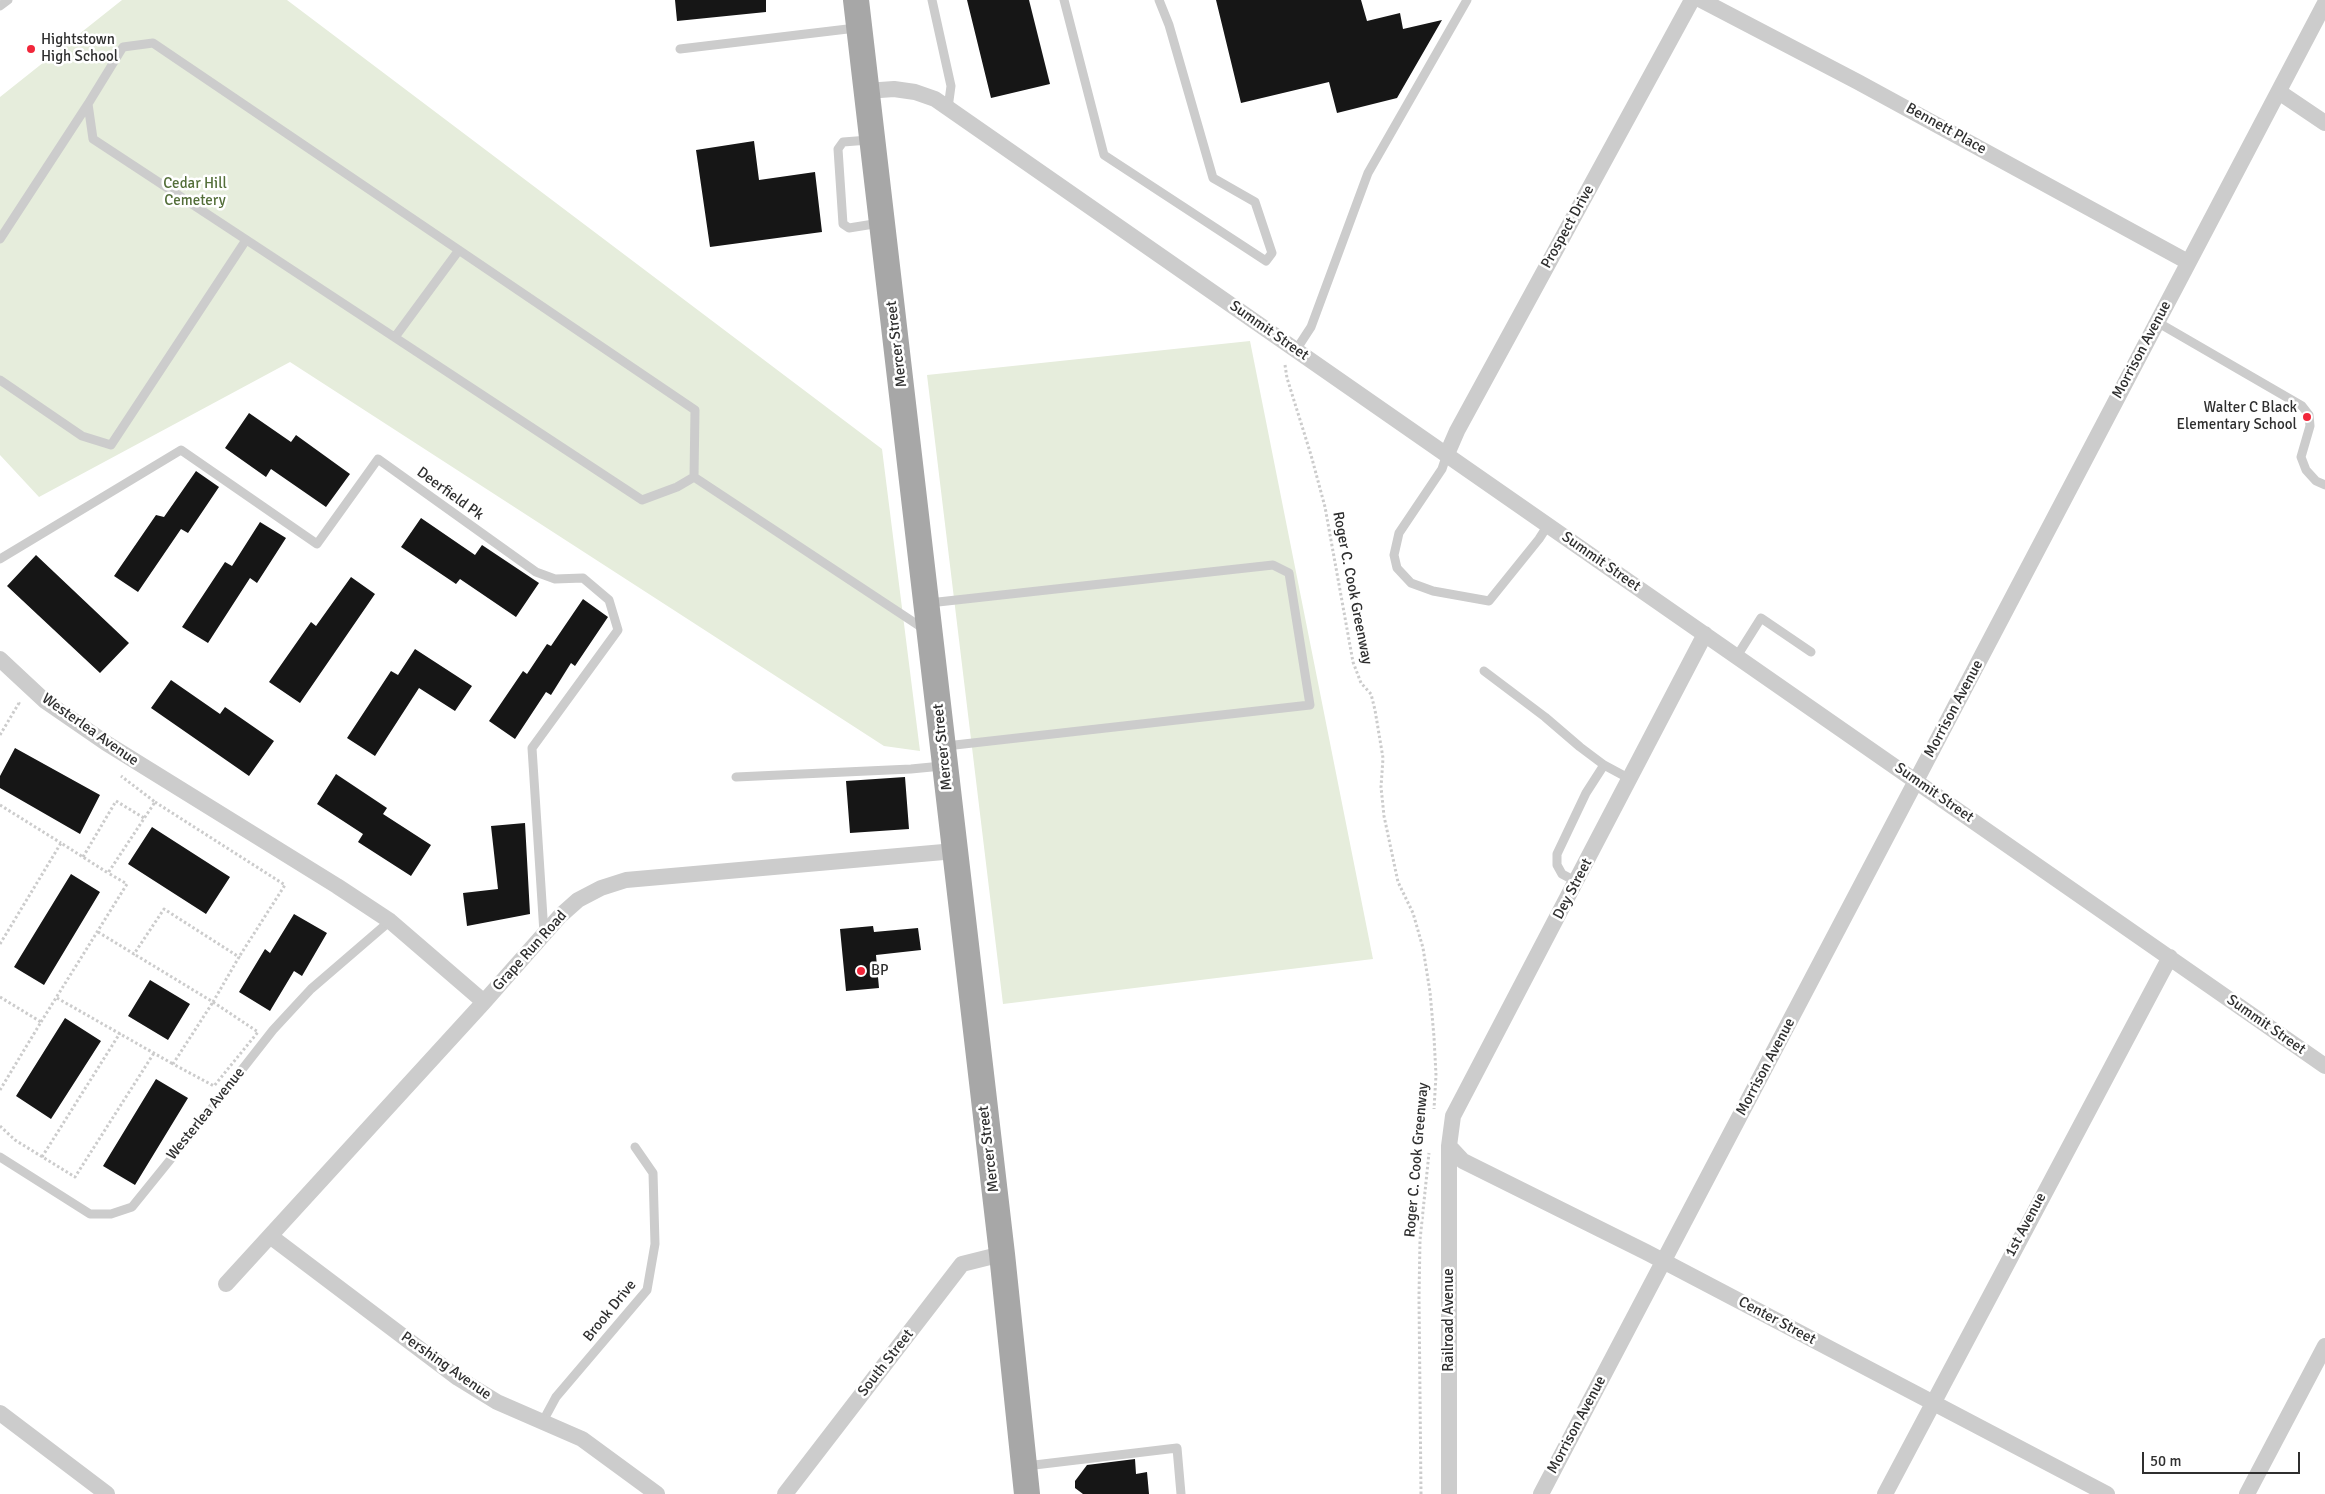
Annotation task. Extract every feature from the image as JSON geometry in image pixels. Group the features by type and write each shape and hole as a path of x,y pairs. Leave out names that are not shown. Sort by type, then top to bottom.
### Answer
{"main road":[{"name":"Mercer Street","path":"856,0 1002,1254 1027,1494"}],"street":[{"name":"Prospect Drive","path":"1447,454 1461,422 1692,0"},
{"name":"Bennett Place","path":"1701,0 1858,82 2188,262"},
{"name":"Morrison Avenue","path":"1541,1494 2325,3"},
{"name":"Summit Street","path":"866,91 894,89 915,92 935,99 1917,780 2325,1066"},
{"path":"2279,92 2325,123"},
{"name":"Dey Street","path":"1449,1146 1453,1116 1705,634"},
{"name":"Westerlea Avenue","path":"0,659 46,701 106,744 337,886 390,921 484,1002"},
{"name":"Grape Run Road","path":"226,1284 484,1002 544,933 578,900 601,888 626,880 955,851"},
{"name":"1st Avenue","path":"1884,1494 2170,957"},
{"name":"Center Street","path":"1449,1146 1463,1161 1663,1262 2107,1494"},
{"name":"Railroad Avenue","path":"1449,1146 1449,1494"},
{"name":"Pershing Avenue","path":"270,1236 458,1378 497,1402 582,1439 657,1494"},
{"name":"South Street","path":"785,1494 962,1264 1002,1254"},
{"path":"2247,1494 2325,1346"},
{"path":"0,1413 107,1494"}],"lane":[{"path":"0,6 8,0"},
{"path":"932,0 951,86 948,108"},
{"path":"1064,0 1104,155 1266,261 1272,253 1255,202 1213,178 1160,0"},
{"path":"1296,350 1311,327 1368,173 1467,0"},
{"path":"680,49 859,28"},
{"path":"0,240 123,47 153,43 695,410 694,477"},
{"path":"88,104 92,139 642,500 677,487 694,477"},
{"path":"872,139 842,142 838,149 843,224 849,228 882,223"},
{"path":"0,380 82,436 111,445 246,240"},
{"path":"395,337 459,250"},
{"path":"2157,322 2302,406 2309,415 2310,426 2301,457 2306,470 2316,480 2325,485"},
{"name":"Deerfield Pk","path":"0,560 181,450 317,544 378,459 536,572 555,579 584,578 609,600 618,630 532,748 544,933"},
{"path":"1447,454 1442,469 1399,533 1394,555 1395,562 1397,568 1411,583 1433,591 1489,601 1540,539 1548,525"},
{"path":"694,477 930,634"},
{"path":"736,777 911,769 944,756 1310,706 1289,573 1274,565 927,603"},
{"path":"1737,656 1761,618 1810,652"},
{"path":"1484,671 1546,717 1580,748 1630,779"},
{"path":"1577,882 1562,874 1557,865 1557,854 1586,793 1604,764"},
{"name":"Westerlea Avenue","path":"0,1157 90,1214 111,1214 132,1207 273,1030 311,990 390,921"},
{"name":"Brook Drive","path":"543,1421 556,1397 647,1290 655,1244 653,1173 635,1147"},
{"path":"1024,1466 1176,1448 1181,1494"}],"path":[{"name":"Roger C. Cook Greenway","path":"1281,339 1287,378 1312,454 1325,507 1353,662 1361,683 1371,694 1375,710 1383,758 1381,787 1384,816 1398,882 1413,913 1423,948 1430,992 1434,1037 1436,1075 1434,1112"},
{"path":"13,697 26,708"},
{"path":"0,735 19,703"},
{"path":"118,774 155,802 285,885 173,1064"},
{"path":"83,857 116,802 144,818"},
{"path":"108,874 155,802"},
{"path":"0,805 108,874 127,884 0,1090"},
{"path":"0,944 61,843"},
{"path":"134,954 164,909 239,957"},
{"path":"57,998 214,1086 258,1032 213,1002 98,932"},
{"path":"0,997 42,1022"},
{"path":"42,1157 120,1033"},
{"path":"0,1126 15,1140 75,1177 154,1053"},
{"name":"Roger C. Cook Greenway","path":"1421,1494 1419,1278 1420,1240 1429,1152"}],"green space":[{"name":"Cedar Hill Cemetery","path":"122,0 287,0 882,449 920,751 884,746 290,362 39,497 0,455 0,97"},
{"path":"1250,341 1373,959 1003,1004 927,375"}],"building":[{"path":"675,0 766,0 766,12 677,21"},
{"path":"967,0 1029,0 1050,84 991,98"},
{"path":"1216,0 1361,0 1367,21 1400,13 1403,29 1442,20 1397,98 1337,113 1329,82 1241,103"},
{"path":"754,141 759,180 815,172 822,232 710,247 696,150"},
{"path":"249,413 291,442 296,435 350,474 326,507 271,469 266,477 225,448"},
{"path":"196,471 219,487 188,533 181,529 138,592 114,576 156,515 164,517"},
{"path":"421,518 475,555 482,545 539,583 516,617 460,579 456,584 401,547"},
{"path":"260,522 286,538 257,583 250,578 208,643 182,627 225,562 232,566"},
{"path":"36,555 129,643 100,673 7,586"},
{"path":"351,577 375,594 300,703 269,682 311,622 316,626"},
{"path":"583,599 608,617 575,666 571,663 551,695 546,692 515,739 489,721 523,671 527,674 547,644 551,646"},
{"path":"415,649 472,686 455,711 419,688 375,756 347,738 391,671 398,675"},
{"path":"171,680 220,714 225,707 274,741 249,776 151,708"},
{"path":"15,748 100,795 80,834 0,788 0,776"},
{"path":"336,774 387,808 383,814 431,845 411,876 358,842 363,834 317,804"},
{"path":"905,777 909,829 850,833 846,781"},
{"path":"525,823 530,914 467,926 463,893 498,889 491,826"},
{"path":"152,827 230,877 206,914 128,864"},
{"path":"71,874 100,892 44,985 14,967"},
{"path":"294,914 327,933 302,976 294,971 270,1011 239,992 265,949 270,953"},
{"name":"BP","path":"873,926 874,932 918,928 921,950 876,955 879,988 846,991 840,929"},
{"path":"150,980 190,1004 168,1040 128,1016"},
{"path":"65,1018 101,1041 51,1119 16,1096"},
{"path":"156,1079 188,1098 135,1185 103,1166"},
{"path":"1135,1459 1136,1474 1147,1472 1149,1494 1083,1494 1075,1488 1075,1481 1087,1465"}],"place":[{"name":"Hightstown High School","path":"31,49"},
{"name":"Walter C Black Elementary School","path":"2307,417"},
{"name":"BP","path":"861,971"}]}
